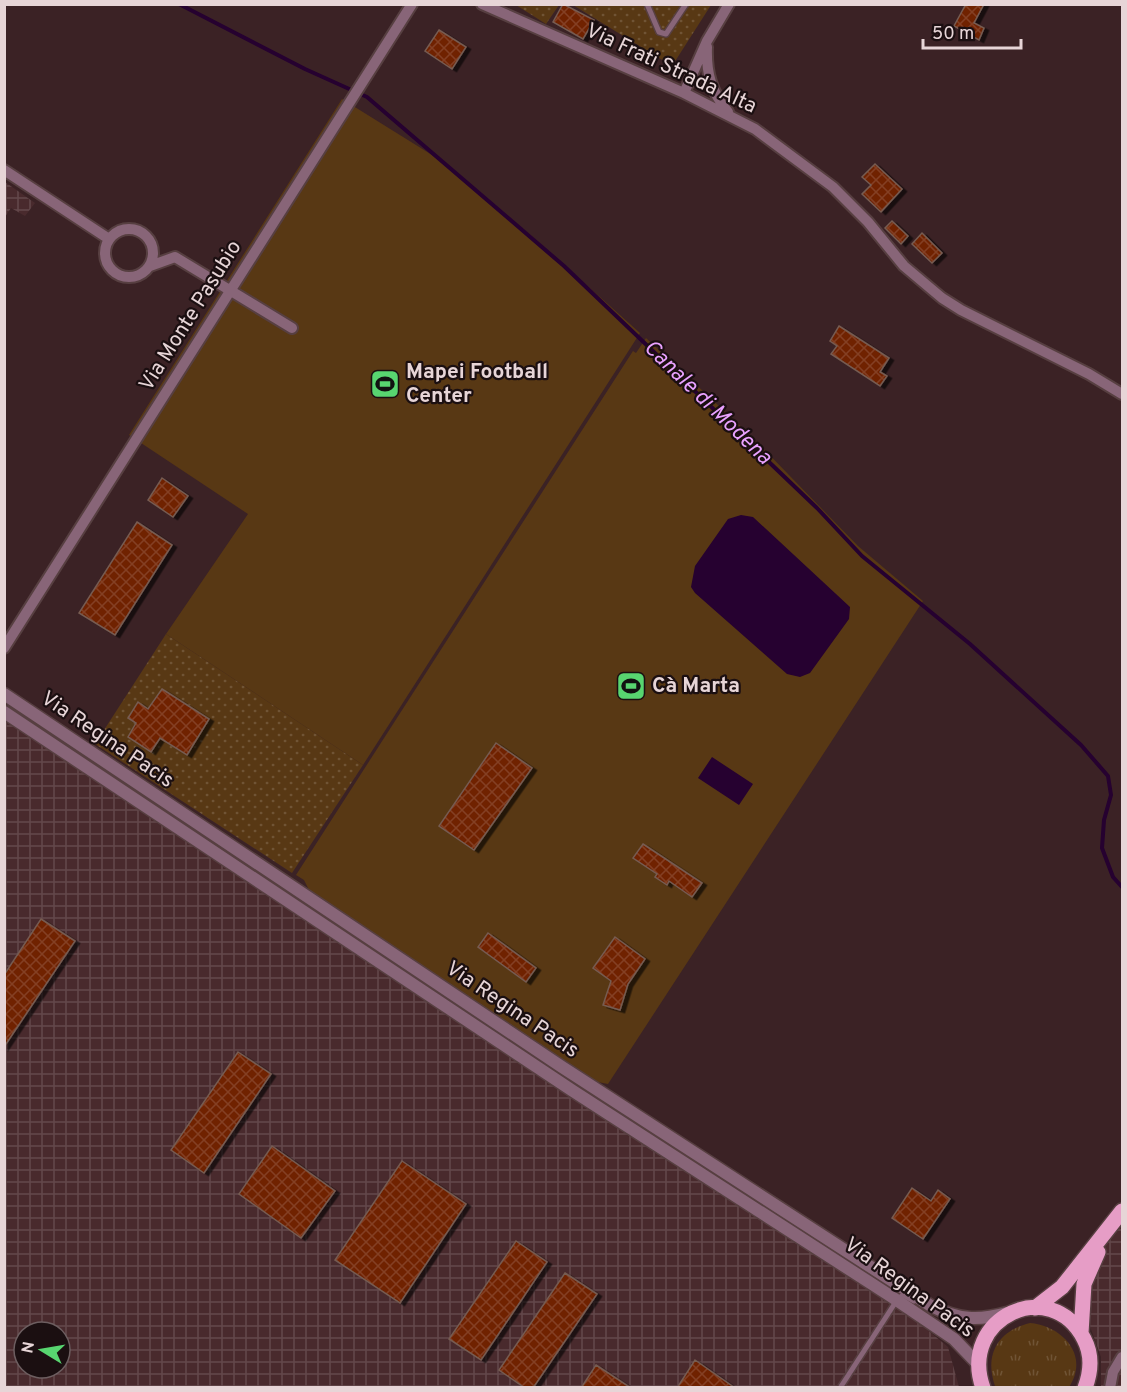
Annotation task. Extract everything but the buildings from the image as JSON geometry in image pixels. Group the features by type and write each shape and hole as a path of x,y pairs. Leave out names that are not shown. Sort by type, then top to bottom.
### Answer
{"main road":[{"path":"1087,1386 1090,1356 1081,1333 1084,1284 1089,1268 1122,1211"},
{"path":"1035,1308 1062,1287 1112,1226"},
{"path":"979,1378 987,1333 1011,1312 1035,1308 1061,1314 1081,1333"}],"street":[{"name":"Via Monte Pasubio","path":"4,648 412,4"},
{"name":"Via Frati Strada Alta","path":"482,4 730,115 777,144 833,188 868,222 904,266 942,298 961,310 1089,374 1122,394"},
{"path":"684,93 707,40 729,4"},
{"path":"707,40 708,77 718,101 730,115"},
{"path":"4,170 109,239"},
{"path":"150,266 154,250 146,235 139,231 123,229 109,239 105,253 110,267 115,272 128,277 137,276 150,266 175,257 292,328"},
{"name":"Via Regina Pacis","path":"4,694 377,943 931,1306 967,1320 981,1320 1011,1312"},
{"name":"Via Regina Pacis","path":"4,712 573,1091 897,1300 954,1339 979,1378"},
{"path":"1110,1388 1113,1372 1122,1357"}],"lane":[{"path":"647,5 659,32 666,34 686,4"},
{"path":"254,878 262,878 367,947 377,943"},
{"path":"840,1388 897,1300 903,1295 923,1307 931,1306"}],"shaded area":[{"path":"5,182 35,203 25,216 11,208 5,217"},
{"path":"741,515 753,517 850,607 849,619 810,673 800,677 787,674 691,587 695,566 728,519"},
{"path":"4,717 918,1322 948,1347 959,1387 5,1387"},
{"path":"712,757 753,784 739,805 698,778"},
{"path":"1122,1218 1122,1387 1101,1387 1101,1357 1086,1315 1086,1303 1102,1249"}],"green space":[{"path":"559,4 546,24 516,5"},
{"path":"573,5 711,5 672,66"},
{"name":"Mapei Football Center","path":"342,99 432,155 532,236 640,333 363,765 166,634 248,514 129,435"},
{"name":"Cà Marta","path":"646,338 749,434 858,546 923,601 608,1084 577,1078 319,910 304,880 296,875 633,351 636,353"},
{"path":"166,634 363,765 292,873 95,744"},
{"path":"1030,1323 1053,1330 1069,1344 1076,1364 1075,1375 1069,1387 995,1386 991,1364 996,1346 1009,1332"}],"waterway":[{"name":"Canale di Modena","path":"179,4 305,69 367,97 564,266 817,508 862,556 970,644 1081,745 1108,776 1111,795 1104,820 1102,848 1113,877 1122,887"}],"place":[{"name":"Mapei Football Center","path":"385,384"},
{"name":"Cà Marta","path":"631,686"}]}
